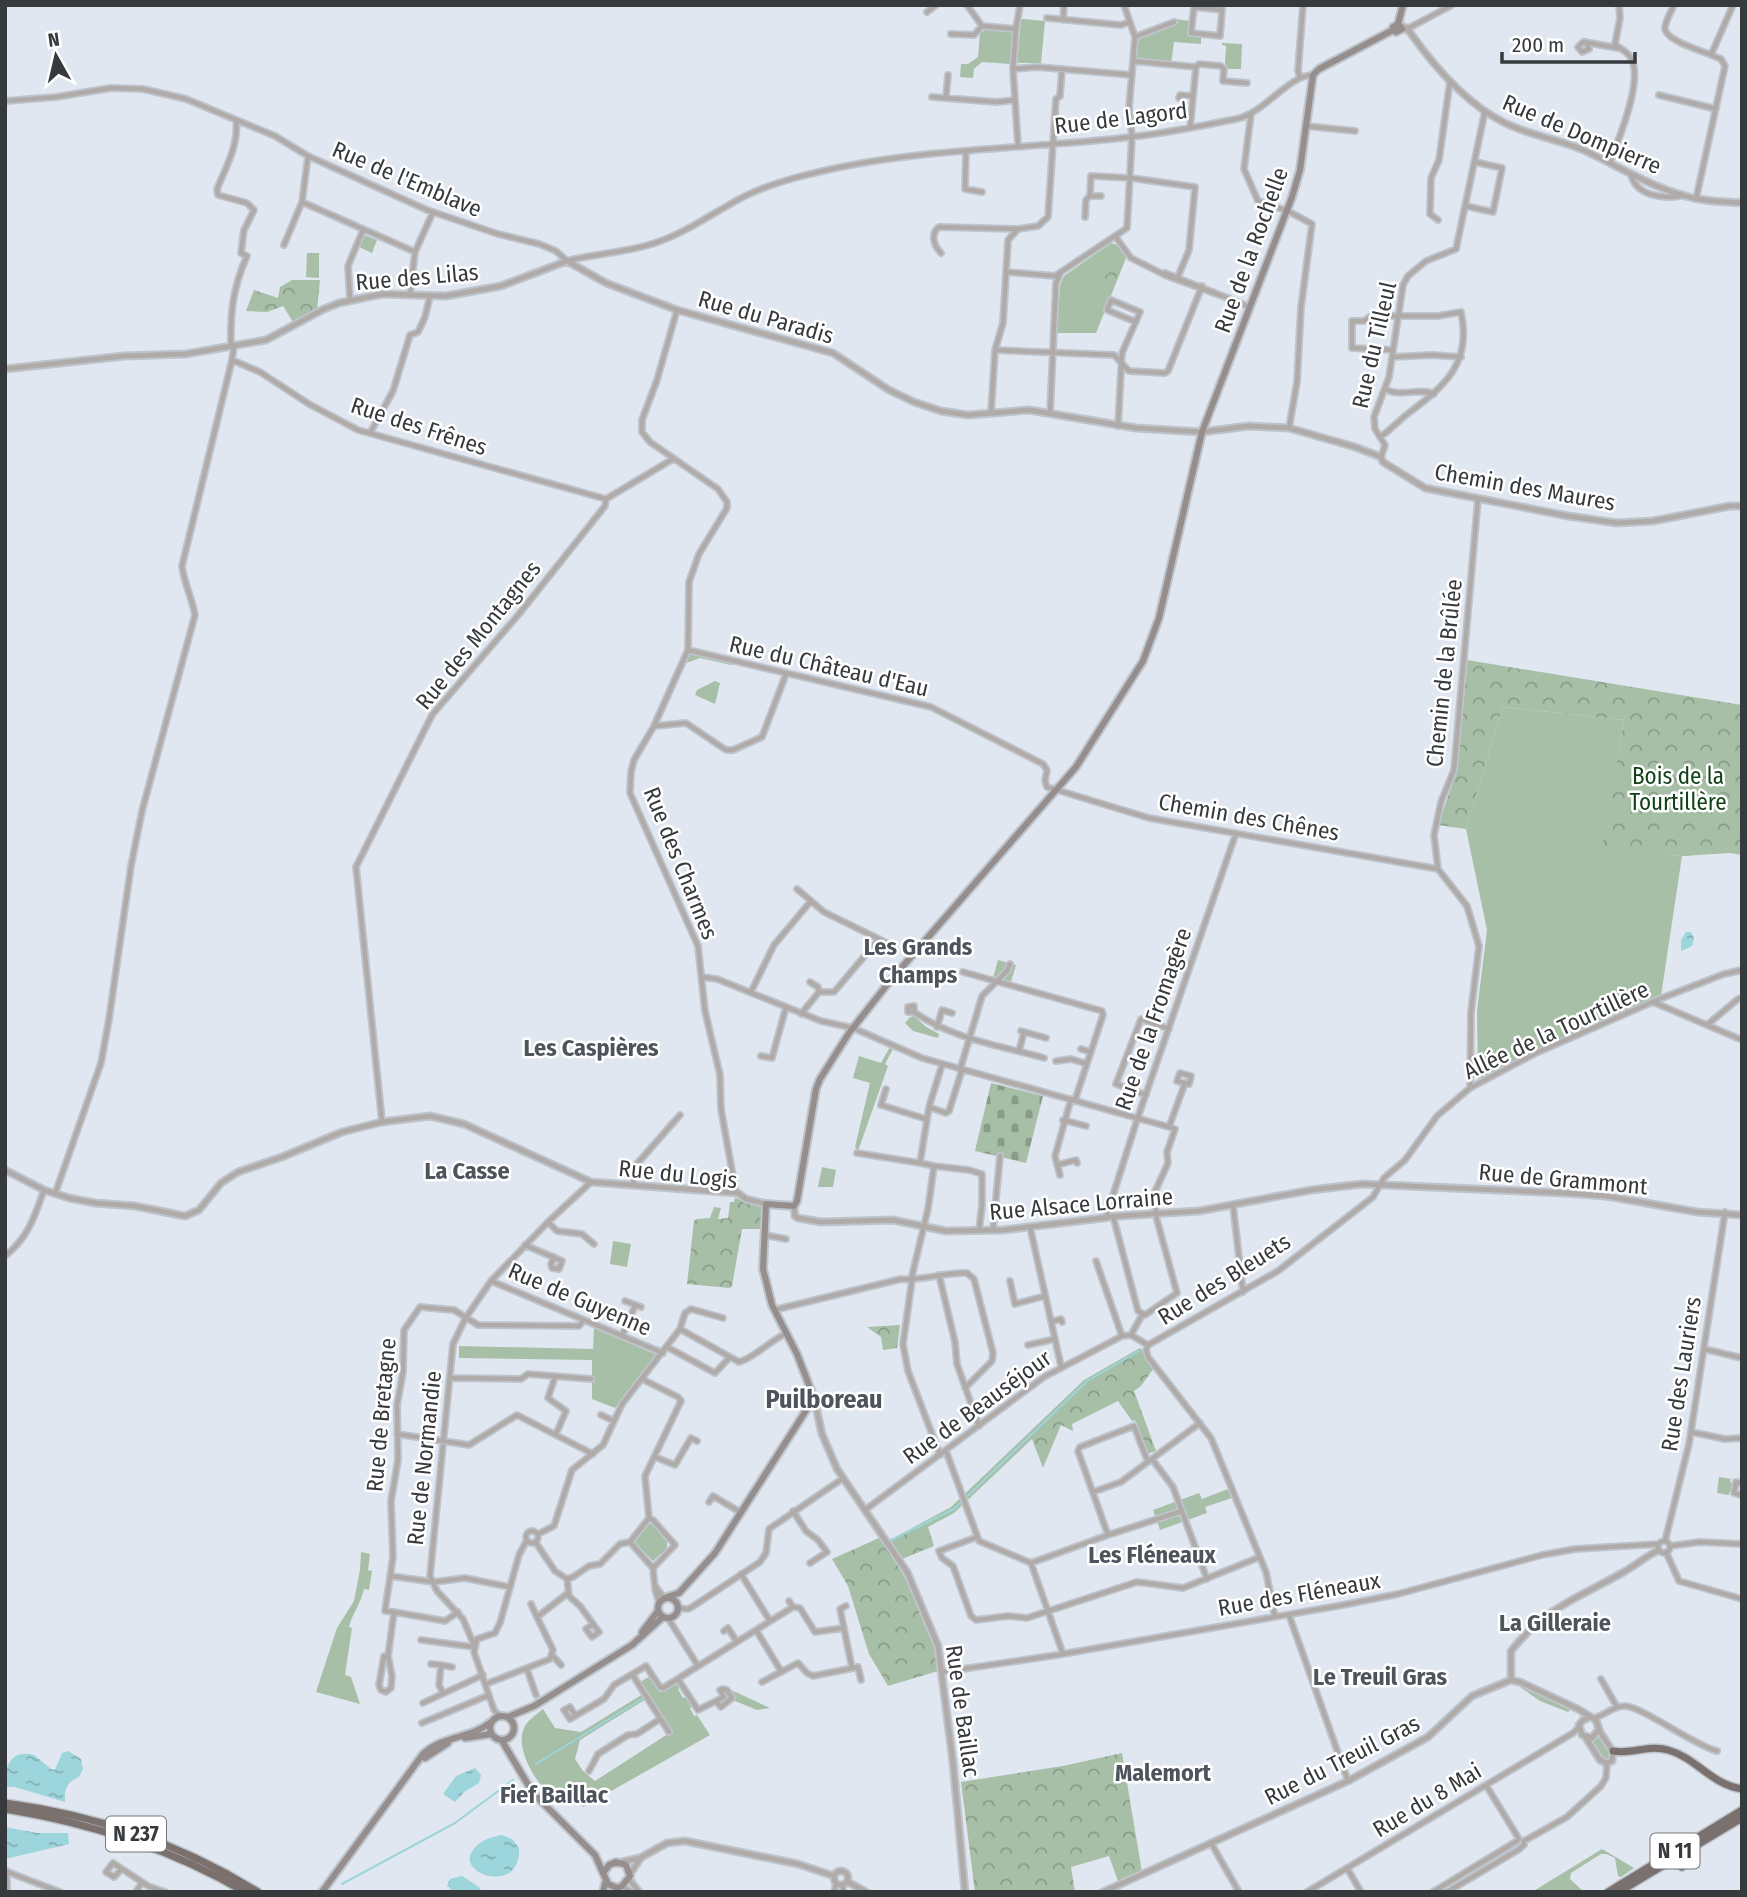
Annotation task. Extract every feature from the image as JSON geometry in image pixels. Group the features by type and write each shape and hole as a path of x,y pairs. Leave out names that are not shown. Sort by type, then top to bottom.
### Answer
{"highway":[{"path":"1613,1751 1652,1748 1670,1751 1690,1761 1717,1782 1742,1789"},
{"name":"N 237","path":"5,1803 62,1813 140,1835 196,1858 258,1892"},
{"name":"N 237","path":"5,1809 68,1821 136,1840 190,1862 245,1892"},
{"name":"N 11","path":"1608,1892 1742,1810"},
{"name":"N 11","path":"1619,1892 1742,1818"},
{"path":"1682,1867 1689,1855 1705,1840"}],"main road":[{"path":"1313,75 1327,65 1403,29 1403,5"},
{"name":"Rue de la Rochelle","path":"794,1206 820,1079 864,1014 1076,766 1143,661 1159,618 1202,432 1288,211 1300,170 1313,75"},
{"path":"663,1599 679,1593 715,1553 814,1398 787,1333 773,1310 764,1269 766,1204 794,1206"},
{"path":"491,1734 496,1739 506,1739 513,1733 514,1726 534,1706 632,1645 663,1615 675,1615 679,1593"},
{"path":"663,1599 677,1605"},
{"path":"663,1599 663,1615"},
{"path":"322,1892 415,1762 429,1749 448,1738 479,1730 497,1717 534,1706"},
{"path":"497,1717 514,1726"},
{"path":"491,1734 497,1717"},
{"path":"396,1790 424,1759 439,1747 459,1739 491,1734"},
{"path":"506,1739 533,1793 595,1855 605,1876 617,1889 630,1876 629,1869 621,1862 595,1855"},
{"path":"603,1892 605,1876 613,1862"}],"street":[{"path":"927,12 936,5"},
{"path":"967,5 982,26 1016,29"},
{"path":"1018,146 1013,69 1020,5"},
{"path":"1063,20 1064,5"},
{"path":"1007,272 1052,276 1060,274 1128,226 1132,137 1129,108 1135,37 1124,5"},
{"path":"1300,77 1298,71 1303,5"},
{"path":"1403,29 1452,5"},
{"path":"1614,46 1620,18 1619,5"},
{"path":"1674,5 1665,26 1668,37 1721,59 1725,66 1696,199"},
{"path":"1711,55 1733,5"},
{"path":"1222,7 1220,36 1192,33 1194,8 1222,7"},
{"path":"1047,18 1121,25 1129,22"},
{"path":"1135,37 1174,22"},
{"path":"951,34 974,35 982,26"},
{"name":"Rue de Dompierre","path":"1403,29 1450,80 1485,111 1510,125 1579,149 1631,175 1681,194 1696,199 1742,203"},
{"path":"1586,42 1614,46 1631,57 1635,75 1629,106 1610,163"},
{"path":"1133,61 1196,67 1199,64 1221,66 1224,69 1223,81 1247,83"},
{"path":"1190,127 1196,67"},
{"path":"1013,69 1062,69 1132,75"},
{"path":"940,253 934,244 934,233 939,227 1018,229 1038,226 1048,218 1056,99 1060,96 1062,69"},
{"path":"946,98 947,75"},
{"name":"Rue de Lagord","path":"567,261 628,252 655,243 681,233 746,196 775,184 847,166 966,151 1132,137 1237,119 1251,114 1300,77 1313,75"},
{"path":"1438,220 1431,215 1431,178 1439,160 1450,80"},
{"name":"Rue de l'Emblave","path":"5,101 111,88 143,89 186,99 275,136 308,156 433,212 498,234 539,244 556,251 567,261"},
{"path":"1179,98 1180,95 1193,96"},
{"path":"1659,95 1716,108"},
{"path":"932,97 997,102 1015,100"},
{"name":"Rue du Tilleul","path":"1381,457 1385,447 1375,429 1374,417 1385,389 1392,357 1401,291 1407,278 1426,261 1455,250 1485,111"},
{"path":"1251,114 1245,175 1258,201 1288,211 1310,222 1312,226 1304,275 1297,382 1289,428"},
{"path":"5,1171 55,1194 105,1043 131,866 142,811 195,615 183,580 182,566 232,360 232,295 247,256 241,253 244,230 254,210 247,203 218,195 217,190 234,147 236,120"},
{"path":"1305,125 1355,131"},
{"path":"966,151 964,187 967,191 982,192"},
{"path":"284,246 302,202 308,156"},
{"path":"1465,206 1493,212 1502,168 1475,162"},
{"path":"1631,175 1635,186 1653,195 1671,198 1681,194"},
{"path":"1085,217 1091,176 1131,178 1195,187 1189,250 1178,278"},
{"path":"1090,196 1101,197"},
{"path":"302,202 415,252"},
{"path":"410,294 415,252 433,212"},
{"path":"991,413 995,350 1003,323 1007,272 1008,240 1003,229"},
{"path":"1008,240 1018,229"},
{"path":"350,300 348,266 363,230"},
{"path":"1115,236 1131,258 1251,307"},
{"name":"Rue des Lilas","path":"5,369 124,356 186,354 274,338 324,309 350,300 382,294 446,296 501,286 567,261"},
{"name":"Rue du Paradis","path":"567,261 606,283 677,310 833,353 889,390 923,405 968,415 1029,410 1118,426 1202,432"},
{"path":"1050,414 1056,283 1060,274"},
{"path":"1052,276 1056,283"},
{"path":"995,350 1114,355 1131,371 1167,372 1201,288"},
{"path":"370,433 394,391 410,335 418,332 430,296"},
{"path":"1118,426 1122,354 1136,322 1140,312 1111,300 1107,310 1136,322"},
{"path":"677,310 641,426 645,438 718,489 727,502 727,508 699,554 689,582 688,650"},
{"path":"1380,437 1434,394 1451,376 1461,357 1464,335 1461,312 1438,316 1371,316 1364,321 1352,321 1352,348 1393,350"},
{"path":"1392,357 1461,357"},
{"name":"Rue des Frênes","path":"232,360 260,372 358,430 606,499"},
{"path":"1385,389 1395,394 1434,394"},
{"path":"1420,392 1422,404"},
{"name":"Chemin des Maures","path":"1202,432 1249,426 1289,428 1381,457 1391,468 1425,488 1617,523 1653,521 1742,506"},
{"name":"Rue des Montagnes","path":"382,1122 356,867 432,715 519,614 605,506 606,499 673,459"},
{"name":"Chemin de la Brûlée","path":"1438,869 1434,830 1441,802 1454,770 1478,499"},
{"name":"Rue du Château d'Eau","path":"688,650 931,707 1043,764 1047,770 1047,787 1056,790"},
{"name":"Rue des Charmes","path":"688,650 654,726 634,760 630,793 694,932 736,1193"},
{"path":"654,726 686,723 726,750 733,750 762,737 786,674"},
{"name":"Chemin des Chênes","path":"1056,790 1149,818 1438,869"},
{"name":"Rue de la Fromagère","path":"1106,1217 1236,833"},
{"path":"1438,869 1467,906 1479,946 1471,1012 1470,1088"},
{"path":"797,889 824,912 890,945"},
{"path":"751,992 774,945 811,901"},
{"path":"819,992 834,992 879,939"},
{"path":"929,1107 946,1113 949,1111 982,996 1010,964"},
{"name":"Allée de la Tourtillère","path":"1380,1186 1384,1178 1405,1160 1437,1116 1470,1088 1536,1053 1653,1002 1724,974 1742,971"},
{"path":"963,972 1100,1010 1103,1014 1087,1064 1063,1120 1055,1156 1060,1175"},
{"path":"702,977 710,976 821,1021 853,1028 942,1065 1175,1129 1167,1152 1168,1163 1154,1194 1156,1214 1177,1293 1158,1308 1142,1315 1132,1335 1148,1345 1148,1357 1211,1438 1269,1582 1275,1617"},
{"path":"810,982 818,987 819,992"},
{"path":"801,1014 819,992"},
{"path":"1707,1025 1742,998"},
{"path":"1653,1002 1742,1040"},
{"path":"761,1056 772,1058 786,1007"},
{"path":"937,1027 942,1010 952,1013"},
{"path":"914,1012 937,1027 1044,1058"},
{"path":"1146,1095 1116,1084 1141,1018 1169,1028"},
{"path":"1019,1051 1023,1031 1046,1038"},
{"path":"1081,1049 1091,1052"},
{"path":"1056,1060 1071,1059 1087,1064"},
{"path":"920,1163 926,1119 942,1065"},
{"path":"1169,1127 1185,1083"},
{"path":"886,1089 881,1105 926,1119"},
{"name":"Rue du Logis","path":"55,1194 95,1203 192,1215 228,1177 342,1132 422,1115 454,1120 589,1181 736,1193 766,1204"},
{"path":"633,1186 636,1165 680,1115"},
{"path":"1063,1120 1086,1126"},
{"path":"856,1153 982,1174 979,1231"},
{"path":"993,1230 1000,1156"},
{"path":"1057,1165 1076,1160 1077,1163"},
{"path":"934,1166 911,1280 903,1344 908,1371 940,1455"},
{"name":"Rue de Guyenne","path":"589,1181 491,1281 663,1353"},
{"name":"Rue Alsace Lorraine","path":"794,1206 795,1216 821,1222 893,1220 946,1231 979,1231 1233,1205 1334,1187 1362,1184 1380,1186"},
{"name":"Rue de Grammont","path":"1380,1186 1402,1184 1570,1193 1606,1196 1697,1212 1742,1215"},
{"name":"Rue des Bleuets","path":"1148,1345 1278,1271 1373,1197 1380,1186"},
{"path":"5,1256 18,1246 30,1228 44,1190"},
{"path":"1233,1205 1243,1292"},
{"name":"Rue des Lauriers","path":"1667,1543 1691,1433 1725,1212"},
{"path":"1114,1216 1138,1311 1142,1315"},
{"path":"548,1222 557,1231 582,1234 594,1244"},
{"path":"1030,1227 1061,1366"},
{"path":"764,1234 786,1239"},
{"name":"Rue de Guyenne","path":"525,1245 554,1257"},
{"path":"1096,1261 1122,1336"},
{"path":"773,1310 901,1279 967,1273 974,1279 993,1353 989,1366 965,1388"},
{"path":"939,1275 956,1342 957,1364 979,1426"},
{"name":"Rue de Normandie","path":"431,1581 453,1344 465,1319 491,1281"},
{"path":"1010,1281 1015,1304 1045,1296"},
{"path":"625,1301 641,1307"},
{"path":"622,1336 635,1306"},
{"name":"Rue de Bretagne","path":"394,1612 385,1611 393,1557 390,1508 398,1460 397,1434 404,1331 421,1307 454,1310 478,1325 579,1326 584,1320"},
{"path":"538,1534 554,1526 570,1473 606,1441 622,1404 667,1348 680,1329 685,1313 691,1309 723,1318"},
{"path":"618,1317 628,1321"},
{"path":"1051,1322 1062,1322"},
{"path":"680,1329 739,1362 787,1333"},
{"name":"Rue de Beauséjour","path":"865,1510 1061,1366 1122,1336 1132,1335"},
{"path":"1028,1345 1055,1339"},
{"path":"667,1348 715,1373 729,1357"},
{"path":"1703,1349 1742,1358"},
{"path":"450,1378 521,1379 528,1374 591,1379"},
{"path":"555,1377 548,1398 566,1411 556,1434"},
{"path":"536,1543 555,1572 567,1579 589,1566 600,1564 620,1544 630,1542 649,1518 644,1480 681,1401 642,1379"},
{"name":"Rue de Baillac","path":"814,1398 827,1448 842,1479 907,1572 938,1646 943,1672 965,1892"},
{"path":"804,1412 817,1414"},
{"path":"397,1434 470,1445 517,1415 593,1454"},
{"path":"601,1415 614,1420"},
{"path":"1093,1492 1121,1482 1200,1423"},
{"path":"1108,1535 1078,1451 1080,1447 1134,1426 1150,1460 1173,1487 1207,1579"},
{"path":"1691,1433 1742,1438"},
{"path":"654,1457 675,1465 691,1438 697,1441"},
{"path":"946,1451 980,1542 1031,1563 1182,1511"},
{"path":"677,1605 688,1609 692,1607 765,1558 769,1529 842,1479"},
{"path":"1742,1483 1736,1482 1734,1493 1742,1494"},
{"path":"709,1502 713,1496 740,1512"},
{"path":"793,1511 806,1531 818,1540 827,1552 810,1563"},
{"path":"649,1518 675,1545 653,1568"},
{"path":"421,1640 475,1644 495,1633 528,1532 538,1534"},
{"path":"536,1543 538,1534"},
{"path":"977,1537 939,1551 942,1559 953,1566 973,1619 1008,1616 1027,1618 1137,1582 1183,1588 1260,1557"},
{"path":"527,1540 531,1544 536,1543"},
{"path":"630,1542 653,1568 655,1584 663,1599"},
{"path":"1661,1549 1667,1543"},
{"path":"1433,1892 1567,1817 1605,1780 1607,1763 1613,1759 1613,1751 1591,1718 1573,1707 1511,1680 1511,1651 1545,1616 1562,1604 1619,1575 1667,1543 1742,1544"},
{"name":"Rue des Fléneaux","path":"943,1672 1063,1654 1398,1594 1542,1555 1575,1549 1661,1549"},
{"path":"1661,1549 1679,1581 1742,1599"},
{"path":"1031,1563 1063,1654"},
{"path":"741,1574 770,1622"},
{"path":"390,1576 431,1581 465,1577 510,1587"},
{"path":"567,1579 568,1593 593,1624"},
{"path":"431,1581 458,1612 475,1644 497,1717"},
{"path":"537,1617 568,1593"},
{"path":"789,1601 793,1607"},
{"path":"531,1604 553,1650 552,1656"},
{"path":"846,1606 840,1609 852,1668"},
{"path":"575,1715 604,1699 614,1685 646,1666 662,1688 793,1607 800,1608 815,1632 844,1628"},
{"path":"388,1656 384,1656 379,1685 381,1690 386,1692 391,1688 392,1676 388,1656 394,1612 445,1621 458,1612"},
{"path":"663,1615 698,1666"},
{"path":"1289,1615 1348,1781"},
{"path":"724,1631 728,1628 737,1642"},
{"path":"756,1630 781,1671"},
{"path":"552,1656 561,1665"},
{"path":"486,1684 527,1669 552,1656"},
{"path":"762,1682 798,1663 813,1676 858,1667 861,1680"},
{"path":"431,1664 452,1667"},
{"path":"441,1665 439,1685 443,1693"},
{"path":"527,1669 536,1695"},
{"path":"632,1674 668,1732"},
{"path":"423,1703 483,1675"},
{"path":"678,1679 696,1709 701,1710 724,1697 720,1690 722,1689 727,1690 732,1698 721,1707 716,1702"},
{"path":"1601,1679 1617,1707"},
{"name":"Rue du Treuil Gras","path":"1103,1892 1348,1781 1428,1737 1472,1696 1511,1680"},
{"path":"422,1723 489,1695"},
{"path":"1573,1707 1584,1737 1600,1760 1607,1763"},
{"path":"1564,1739 1591,1718 1604,1715 1617,1707 1635,1708 1686,1738 1717,1751"},
{"path":"1564,1739 1595,1736 1604,1715"},
{"path":"589,1770 598,1754 660,1719"},
{"name":"Rue du 8 Mai","path":"1307,1892 1564,1739"},
{"path":"1486,1785 1520,1842"},
{"path":"621,1862 640,1858 667,1843 685,1841 798,1864 834,1876"},
{"path":"1447,1892 1520,1842"},
{"path":"1211,1843 1239,1892"},
{"path":"639,1892 630,1876 640,1858"},
{"path":"1347,1868 1361,1892"},
{"path":"122,1869 165,1892"},
{"path":"7,1892 6,1871 60,1892"},
{"path":"834,1876 843,1871 848,1876 844,1886"},
{"path":"834,1876 834,1892"},
{"path":"136,1892 142,1882"},
{"path":"836,1883 866,1892"},
{"path":"617,1889 631,1892"}],"green space":[{"path":"1023,19 1045,21 1041,63 1017,63"},
{"path":"1174,19 1191,21 1190,35 1201,36 1201,44 1174,42 1171,64 1133,61 1135,37 1174,22"},
{"path":"986,29 1010,31 1013,34 1010,64 982,62 974,69 973,78 960,77 961,64 968,64 978,57 980,33"},
{"path":"1222,43 1242,44 1241,69 1228,69 1225,63 1226,46"},
{"path":"364,235 377,240 372,253 359,247"},
{"path":"1111,243 1117,245 1126,258 1096,333 1057,333 1060,285 1064,276"},
{"path":"1121,251 1125,257 1117,265 1119,270 1111,291 1105,289 1102,280 1105,274 1108,275 1111,264 1109,258"},
{"path":"307,253 319,253 319,278 306,277"},
{"path":"292,280 320,280 317,310 293,322 283,306 267,312 246,311 254,290 278,298 280,287"},
{"path":"688,650 732,661 731,665 700,658 686,663 664,713 660,714"},
{"name":"Bois de la Tourtillère","path":"1467,660 1742,705 1742,855 1730,853 1682,856 1602,847 1624,720 1503,707 1466,829 1438,825 1457,771"},
{"path":"715,681 720,683 715,704 695,695 697,690"},
{"path":"1503,707 1624,720 1603,846 1682,856 1661,996 1534,1051 1478,1079 1477,1011 1487,930 1466,829"},
{"path":"998,960 1016,965 1010,985 993,978"},
{"path":"914,1016 939,1034 938,1038 913,1031 905,1023"},
{"path":"890,1047 893,1049 885,1064 888,1066 858,1151 855,1147 870,1083 853,1078 859,1056 881,1063"},
{"path":"991,1083 1043,1096 1026,1163 975,1151"},
{"path":"822,1167 836,1170 833,1187 818,1187"},
{"path":"735,1198 753,1202 762,1208 761,1229 742,1229 732,1286 687,1284 694,1221 710,1218 714,1207 721,1208 718,1219 728,1218 730,1202 734,1202"},
{"path":"613,1241 631,1244 627,1267 610,1264"},
{"path":"900,1325 897,1348 883,1350 881,1337 867,1327"},
{"path":"594,1328 655,1354 655,1358 615,1408 592,1399 592,1360 459,1358 459,1346 593,1349"},
{"path":"1140,1348 1154,1368 1134,1391 1156,1451 1147,1454 1135,1420 1132,1421 1118,1401 1072,1424 1073,1431 1061,1425 1043,1468 1032,1439 954,1513 928,1527 934,1546 902,1559 890,1540 951,1507 1084,1380"},
{"path":"1719,1477 1731,1479 1732,1492 1729,1492 1729,1495 1717,1493"},
{"path":"1228,1489 1232,1498 1205,1507 1207,1513 1160,1530 1153,1510 1199,1493 1202,1499"},
{"path":"650,1523 667,1540 667,1548 653,1561 635,1543 637,1534"},
{"path":"879,1538 899,1568 925,1618 938,1671 888,1686 869,1654 848,1586 832,1559"},
{"path":"361,1552 370,1554 368,1570 372,1571 369,1590 364,1589 349,1627 352,1628 345,1675 351,1677 360,1704 316,1692 337,1628 354,1601"},
{"path":"650,1676 660,1692 679,1684 681,1687 678,1689 683,1698 686,1697 693,1706 690,1708 694,1716 697,1715 710,1735 583,1807 571,1792 558,1804 543,1789 524,1755 522,1733 527,1723 543,1709 555,1728 581,1732 643,1694 646,1699 580,1740 575,1759 583,1771 595,1781 671,1732 640,1682"},
{"path":"1521,1685 1571,1709 1568,1712 1540,1701 1520,1687"},
{"path":"729,1689 770,1708 757,1710 735,1701"},
{"path":"1599,1735 1610,1752 1606,1760 1602,1759 1590,1740"},
{"path":"1122,1753 1142,1872 1118,1881 1109,1856 1071,1867 1075,1892 975,1892 961,1782 1063,1766"},
{"path":"1602,1849 1634,1868 1621,1877 1618,1876 1615,1858 1601,1854 1571,1873 1570,1879 1584,1892 1532,1892"}],"water":[{"path":"1686,932 1691,932 1694,938 1692,946 1681,951 1681,940"},
{"path":"68,1751 81,1759 83,1769 79,1777 67,1786 65,1802 15,1787 5,1787 6,1773 14,1757 34,1755 55,1770 62,1753"},
{"path":"475,1768 481,1775 479,1783 464,1792 455,1802 443,1794 456,1776"},
{"path":"5,1827 37,1833 68,1833 69,1844 5,1859"},
{"path":"502,1835 512,1839 519,1848 517,1863 510,1872 501,1876 480,1873 473,1867 470,1859 473,1850 482,1841"},
{"path":"462,1876 482,1892 454,1892 447,1886 450,1879"}],"waterway":[{"path":"889,1541 954,1509 1087,1381 1139,1351"},
{"path":"536,1764 642,1699"},
{"path":"342,1884 455,1823 513,1780"}],"district":[{"name":"Les Grands Champs","path":"918,961"},
{"name":"Les Caspières","path":"591,1048"},
{"name":"La Casse","path":"467,1171"},
{"name":"Puilboreau","path":"824,1399"},
{"name":"Les Fléneaux","path":"1152,1555"},
{"name":"La Gilleraie","path":"1555,1623"},
{"name":"Le Treuil Gras","path":"1380,1677"},
{"name":"Malemort","path":"1163,1773"},
{"name":"Fief Baillac","path":"554,1795"}]}
